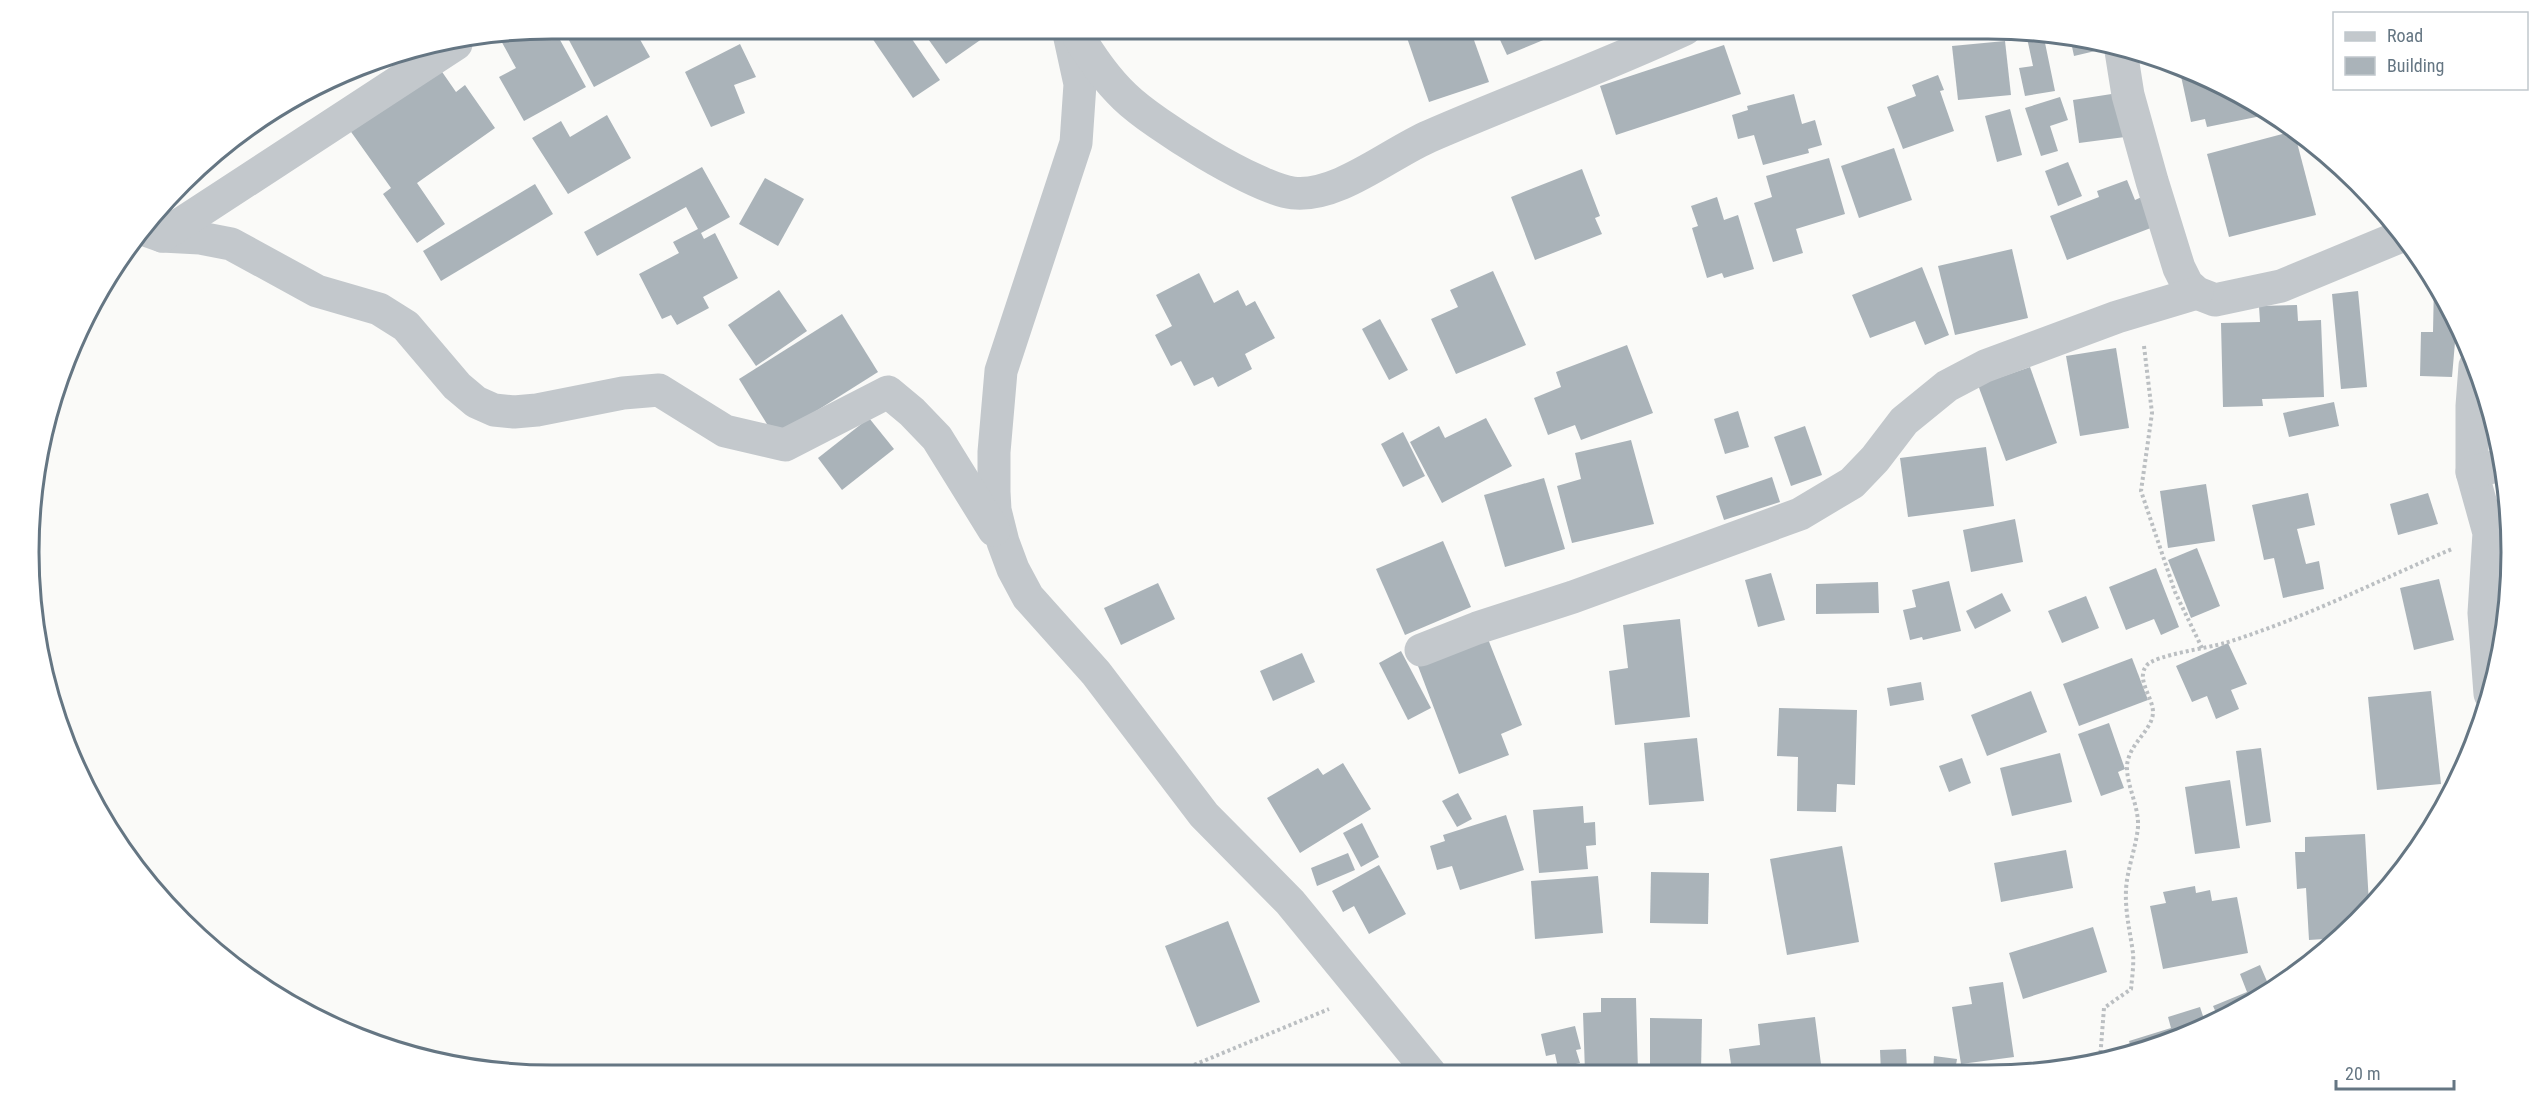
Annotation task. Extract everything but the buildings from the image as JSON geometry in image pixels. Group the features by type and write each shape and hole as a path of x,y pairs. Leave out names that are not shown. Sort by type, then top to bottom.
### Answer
{"street":[{"path":"1077,39 1080,84 1076,143 1001,371 994,452 994,492 995,510 1003,542 1013,569 1028,597 1096,673 1204,815 1290,902 1424,1065"},
{"path":"1081,39 1093,60 1125,96 1145,114 1252,180 1293,193 1314,192 1342,183 1428,137 1582,75 1661,39"},
{"path":"155,233 446,50"},
{"path":"2122,56 2128,95 2179,268 2187,284 2197,293 2215,300 2281,286 2394,239"},
{"path":"155,233 225,243 317,291 379,309 406,326 457,386 476,402 494,410 514,412 537,410 623,393 659,390 725,431 785,445 888,392 912,412 937,438 984,517 1003,542"},
{"path":"1421,650 1800,514 1852,483 1875,459 1904,421 1947,386 1985,366 2117,317 2197,293"},
{"path":"2474,386 2472,406 2487,468 2489,533 2484,613 2488,666"}],"path":[{"path":"2117,317 2143,345 2152,413 2141,491 2175,592 2203,650"},
{"path":"2101,1052 2104,1008 2131,989 2133,956 2126,917 2126,888 2138,827 2127,768 2130,751 2150,722 2153,713 2144,684 2143,672 2147,664 2155,658 2203,650 2260,631 2489,533"},
{"path":"1194,1065 1366,994"}]}
